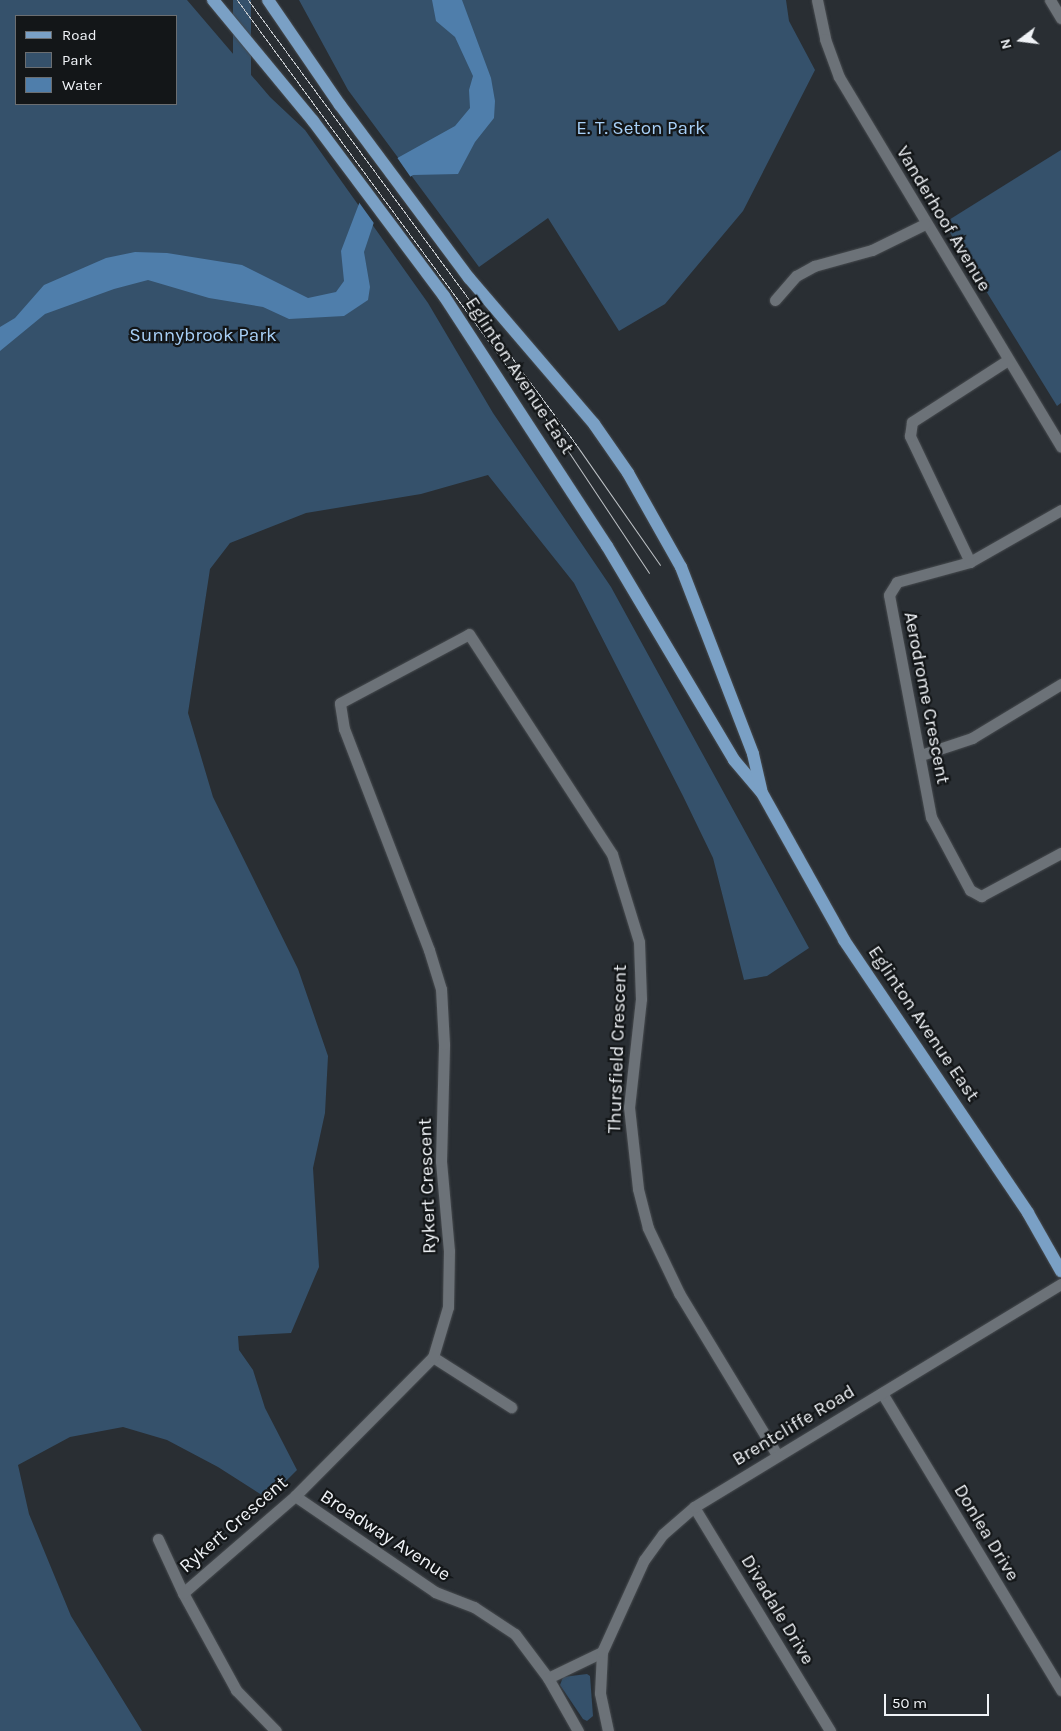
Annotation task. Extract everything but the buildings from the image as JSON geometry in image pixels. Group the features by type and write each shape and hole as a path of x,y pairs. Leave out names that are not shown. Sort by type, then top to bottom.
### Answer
{"main road":[{"name":"Eglinton Avenue East","path":"213,0 313,121 444,296 607,546 734,760 762,794 844,940 1028,1214 1061,1270"},
{"name":"Eglinton Avenue East","path":"268,0 340,105 469,278 594,424 628,473 667,537 753,754 762,794"}],"street":[{"name":"Vanderhoof Avenue","path":"817,0 832,62 925,224 1061,446"},
{"path":"1050,0 1061,18"},
{"path":"775,300 796,276 808,270 872,250 925,224"},
{"path":"970,562 910,436 912,422 1008,360"},
{"name":"Aerodrome Crescent","path":"1061,510 970,562 897,582 889,595 921,755 931,817 970,890 981,896 1061,853"},
{"name":"Thursfield Crescent","path":"407,665 469,634 612,854 639,942 641,999 629,1107 635,1171 648,1228 679,1293 777,1456"},
{"name":"Rykert Crescent","path":"183,1593 295,1496 433,1357 448,1307 449,1252 441,1161 444,1044 441,989 429,950 344,729 340,703 407,665"},
{"path":"921,755 972,738 1061,684"},
{"name":"Brentcliffe Road","path":"608,1731 600,1693 602,1652 644,1560 663,1534 694,1507 1061,1284"},
{"path":"433,1357 511,1407"},
{"name":"Donlea Drive","path":"882,1393 1061,1690"},
{"name":"Broadway Avenue","path":"295,1496 435,1592 474,1607 515,1634 548,1678 578,1731"},
{"name":"Divadale Drive","path":"694,1507 830,1731"},
{"name":"Rykert Crescent","path":"158,1539 183,1593 236,1690 276,1731"},
{"path":"548,1678 602,1652"}],"green space":[{"name":"Sunnybrook Park","path":"0,0 187,0 270,97 305,130 428,303 493,413 611,587 809,948 767,976 744,980 713,858 683,796 574,583 488,475 421,494 306,513 230,543 210,569 188,713 213,797 298,969 328,1056 325,1113 313,1168 319,1267 291,1333 238,1336 239,1350 253,1370 265,1408 297,1470 268,1499 218,1467 167,1440 123,1427 70,1437 18,1465 29,1514 71,1616 142,1731 0,1731"},
{"path":"233,0 251,0 251,115 233,115"},
{"name":"E. T. Seton Park","path":"299,0 786,0 789,21 815,70 743,211 665,304 619,331 548,218 479,267 348,90"},
{"path":"1061,150 1061,403 1057,406 944,223"},
{"path":"587,1674 590,1676 593,1716 587,1721 583,1719 560,1685 563,1677"}],"water":[{"path":"432,0 462,0 491,78 495,101 494,118 475,142 458,174 413,175 383,195 364,252 370,287 368,300 344,316 289,319 263,307 209,298 148,280 114,289 45,314 0,351 0,327 15,318 44,285 106,258 135,252 167,253 242,265 308,298 336,292 344,281 341,251 365,188 383,166 455,126 470,108 469,90 473,76 455,37 436,21"}],"pier":[{"path":"396,156 412,179 385,197 376,226 358,201 363,186 381,165"}],"tram line":[{"path":"237,0 556,433 649,573"},
{"path":"248,0 577,446 660,565"}]}
